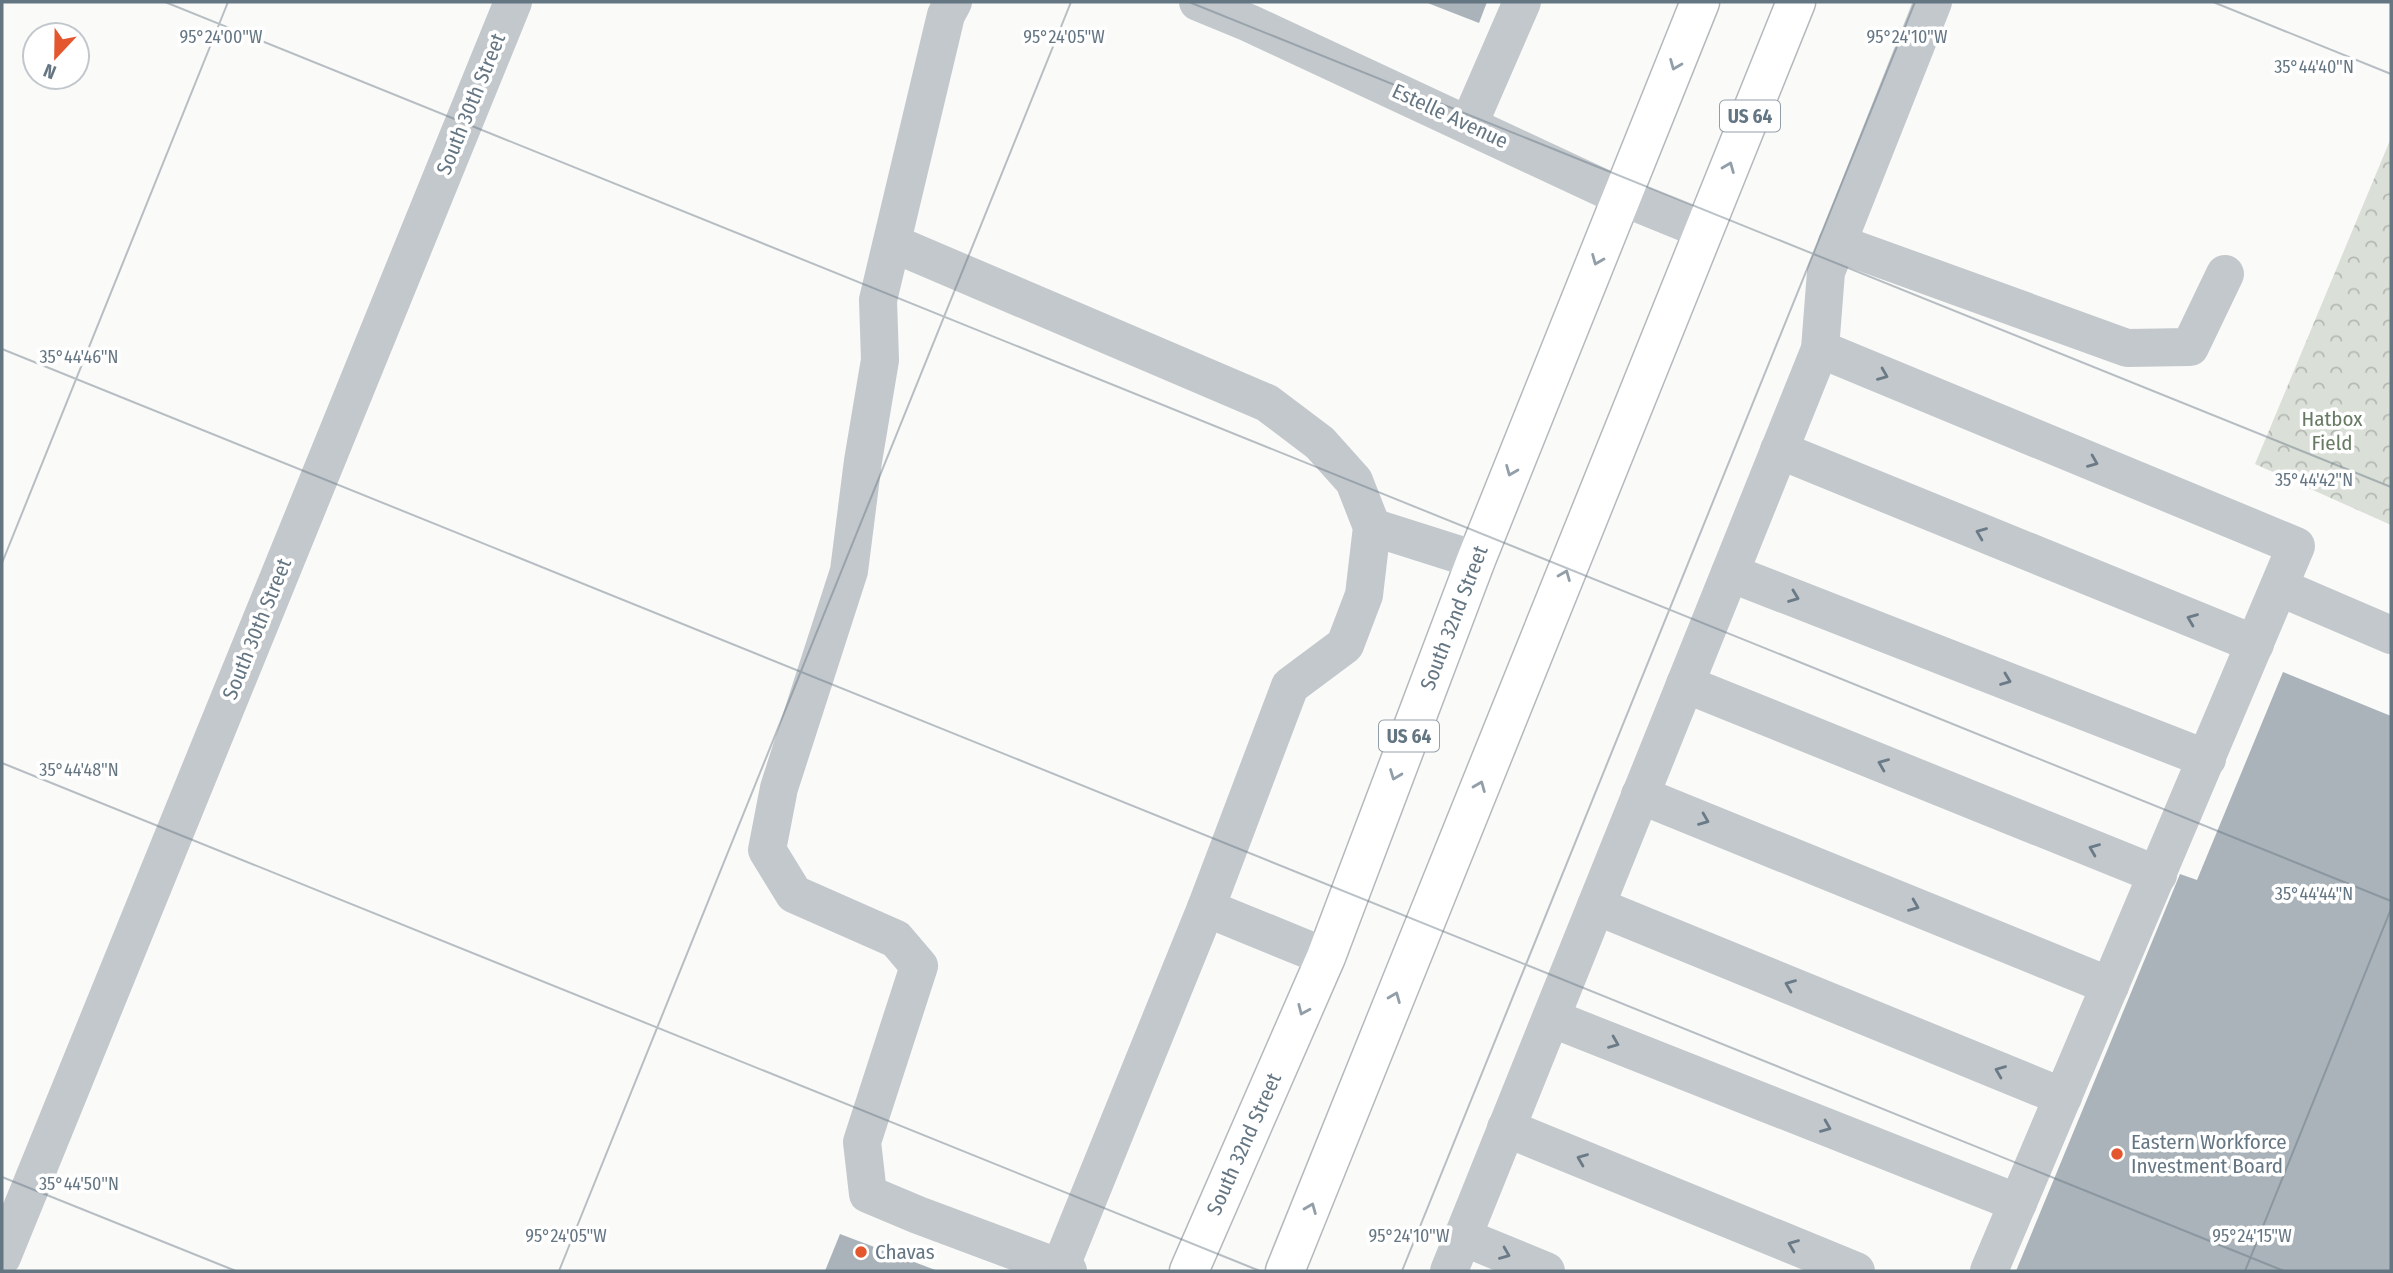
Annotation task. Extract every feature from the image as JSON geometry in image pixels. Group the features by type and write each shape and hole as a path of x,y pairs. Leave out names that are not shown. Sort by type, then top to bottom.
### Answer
{"highway":[{"name":"South 32nd Street","path":"1189,1271 1326,957 1476,560 1700,2"},
{"name":"US 64","path":"1285,1271 1796,2"}],"street":[{"name":"South 30th Street","path":"2,1257 513,2"},
{"path":"892,243 1267,402 1320,443 1354,481 1371,527 1364,595 1345,645 1290,686 1064,1270 868,1194 862,1142 919,966 896,939 794,894 767,850 779,788 849,571 863,461 880,360 878,300 946,15 953,2"},
{"name":"Estelle Avenue","path":"1198,2 1469,124 1622,197 1703,230"},
{"path":"1469,124 1522,2"},
{"path":"1546,1271 1456,1254 1820,349 1826,272 1933,2"},
{"path":"1837,243 2127,348 2190,347 2225,274"},
{"path":"1820,349 2297,546 1989,1271"},
{"path":"1779,450 2255,645"},
{"path":"1371,527 1476,560"},
{"path":"1730,573 2207,759"},
{"path":"2279,587 2391,635"},
{"path":"1685,684 2158,875"},
{"path":"1640,795 2110,986"},
{"path":"1596,906 2063,1097"},
{"path":"1206,908 1326,957"},
{"path":"1551,1018 2018,1203"},
{"path":"1506,1128 1856,1271"}],"green space":[{"name":"Hatbox Field","path":"2391,138 2391,525 2255,464"}],"building":[{"path":"1425,2 1487,2 1479,23"},
{"path":"2283,672 2391,716 2391,1271 2016,1271 2180,874 2197,880"},
{"name":"Chavas","path":"840,1234 938,1271 825,1271"}],"place":[{"name":"Eastern Workforce Investment Board","path":"2117,1154"},
{"name":"Chavas","path":"861,1252"}]}
